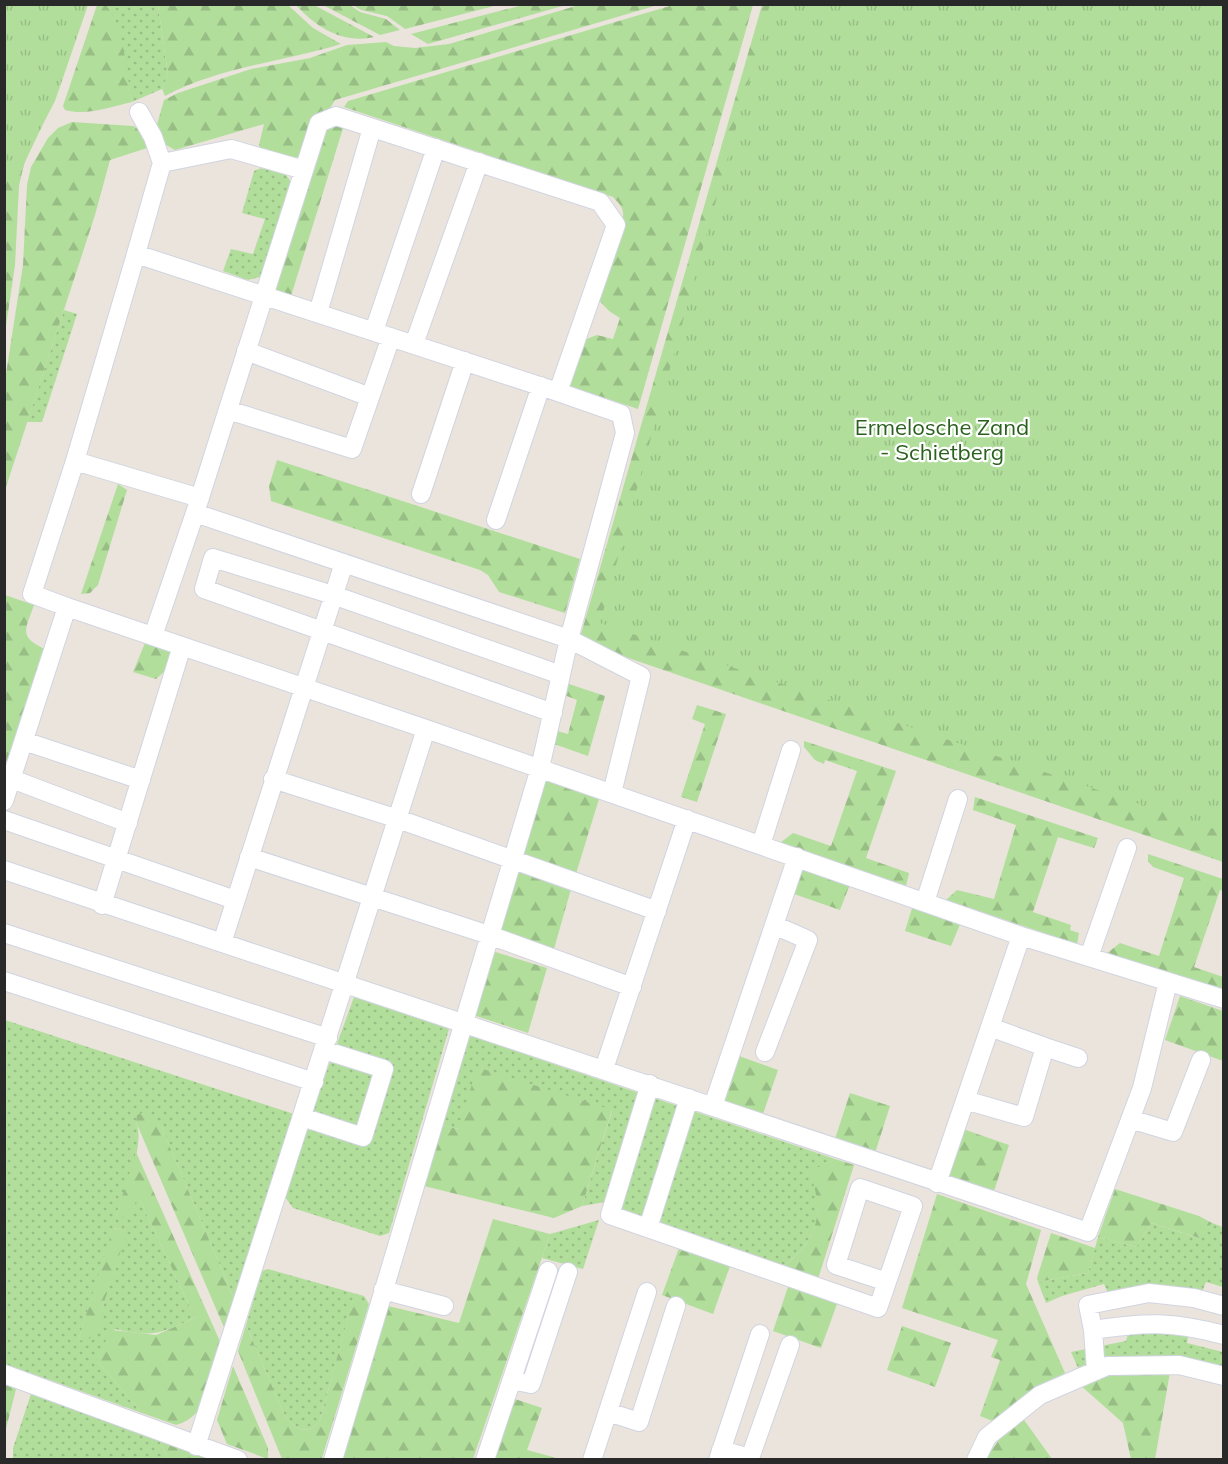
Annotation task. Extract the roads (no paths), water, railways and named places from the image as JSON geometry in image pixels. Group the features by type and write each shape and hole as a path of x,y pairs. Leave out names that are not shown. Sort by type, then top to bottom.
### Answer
{"lane":[{"path":"139,112 153,137 162,163 75,461 32,594 1021,936 1224,999"},
{"path":"153,636 197,506 319,123 336,116 600,202 616,225 558,392"},
{"path":"318,313 372,128"},
{"path":"228,410 352,449 370,397 383,334 436,148"},
{"path":"162,163 231,149 304,170"},
{"path":"414,344 479,162"},
{"path":"136,254 621,414 625,433 569,639 540,768 462,1022 333,1460"},
{"path":"246,351 370,397"},
{"path":"421,494 465,361"},
{"path":"496,520 541,386"},
{"path":"75,461 344,564 569,639 641,676 612,793"},
{"path":"553,713 204,590 213,558 333,595 561,675"},
{"path":"222,943 302,687 344,564"},
{"path":"4,801 67,607"},
{"path":"102,904 182,646"},
{"path":"196,1446 426,729"},
{"path":"24,741 141,780"},
{"path":"761,845 791,750"},
{"path":"12,779 128,823"},
{"path":"273,779 398,819 657,911"},
{"path":"925,902 958,799"},
{"path":"604,1069 687,819"},
{"path":"4,820 235,900"},
{"path":"1089,957 1127,848"},
{"path":"249,857 489,935 632,987"},
{"path":"713,1106 797,857"},
{"path":"4,870 1088,1232 1142,1088 1168,982"},
{"path":"765,1052 808,940 774,926"},
{"path":"4,933 326,1044 384,1069 363,1137 302,1117"},
{"path":"937,1183 1021,936"},
{"path":"4,981 314,1082"},
{"path":"990,1027 1078,1058"},
{"path":"965,1100 1024,1117 1045,1047"},
{"path":"1130,1119 1173,1132 1201,1060"},
{"path":"650,1084 610,1215 878,1308 887,1282 913,1206 860,1188 836,1265 887,1282"},
{"path":"648,1228 689,1098"},
{"path":"485,1460 548,1271"},
{"path":"512,1380 531,1384 568,1272"},
{"path":"383,1290 444,1306"},
{"path":"592,1460 647,1292"},
{"path":"1096,1371 1093,1330 1088,1305 1149,1293 1194,1298 1224,1306"},
{"path":"608,1412 639,1422 676,1306"},
{"path":"1093,1330 1142,1322 1189,1326 1224,1335"},
{"path":"760,1334 720,1455 750,1458 790,1346"},
{"path":"976,1460 987,1437 1040,1395 1107,1366 1179,1365 1224,1376"},
{"path":"4,1374 238,1460"}],"park label":[{"name":"Ermelosche Zand - Schietberg","path":"942,440"}]}
